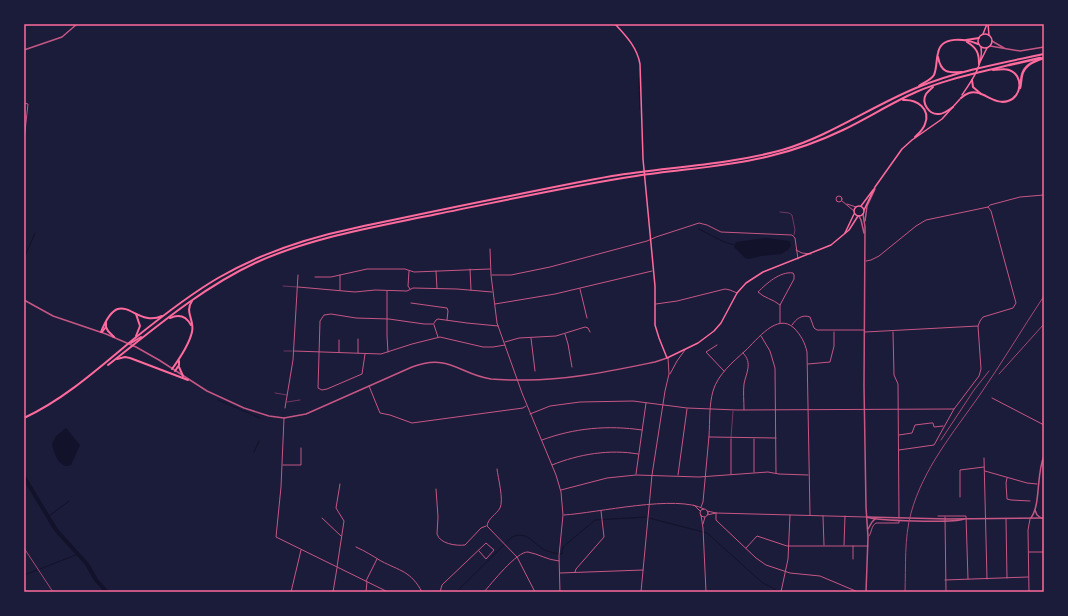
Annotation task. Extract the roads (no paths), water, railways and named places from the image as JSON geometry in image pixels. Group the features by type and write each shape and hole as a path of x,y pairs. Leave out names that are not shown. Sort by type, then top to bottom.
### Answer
{"highway":[{"path":"24,418 58,399 189,297 220,277 265,255 311,239 374,224 587,181 766,154 795,146 825,134 928,81 936,68 937,56 940,48 946,42 952,40 979,38"},
{"path":"965,40 978,44"},
{"path":"965,40 977,50 979,55 979,64"},
{"path":"916,88 945,78 1044,54"},
{"path":"937,56 940,66 948,72 968,72"},
{"path":"108,365 146,334 196,297 224,279 253,264 286,250 318,240 378,226 581,185 771,156 796,149 822,139 900,100 936,85 1043,57"},
{"path":"961,98 971,92 999,102 1007,102 1015,97 1020,88 1022,74 1026,67 1043,57"},
{"path":"990,70 1005,69 1013,72 1018,78 1020,88"},
{"path":"973,79 973,87 982,95"},
{"path":"936,85 927,93 925,97 925,103 928,110 934,114 940,114 953,107"},
{"path":"900,100 908,99 916,101 922,106 925,112 925,125 915,137"},
{"path":"172,369 179,360 191,336 193,327 189,314 189,308 190,303 196,297"},
{"path":"101,332 111,313 120,309 127,309 149,319 158,318 165,315"},
{"path":"135,313 140,326 135,338"},
{"path":"165,320 172,317 181,316 188,320 193,327"},
{"path":"106,321 106,327 114,337"},
{"path":"101,332 106,327"},
{"path":"126,346 146,334"},
{"path":"114,360 122,357 130,358 188,380"},
{"path":"179,360 179,365 183,376"},
{"path":"176,371 179,365"}],"main road":[{"path":"615,24 634,46 640,62 643,159 649,235 654,270 656,331 668,358 704,339 714,331 721,323 737,293 746,283 759,274 830,245 844,235 859,216 863,214 875,187"},
{"path":"987,24 983,34 979,38 978,44 987,48"},
{"path":"860,207 902,149 915,137 939,122 961,98 973,79 987,48 990,46 992,41 987,24"},
{"path":"983,34 989,35"},
{"path":"979,64 982,54 982,47"},
{"path":"844,235 856,207 860,207 864,210"},
{"path":"854,214 859,216"}],"street":[{"path":"24,50 62,37 77,24"},
{"path":"992,41 1006,49"},
{"path":"990,46 1026,51 1044,47"},
{"path":"24,103 28,104 24,140"},
{"path":"866,592 868,529 865,410 864,235 867,206 875,187"},
{"path":"864,260 876,258 926,220 988,207 990,205 1015,198 1044,195"},
{"path":"842,201 856,207"},
{"path":"847,204 854,211"},
{"path":"899,450 934,445 954,409 981,372 981,353 978,326 980,321 983,317 1013,308 1016,303 991,211 988,207"},
{"path":"863,214 865,223"},
{"path":"859,216 862,220 864,235"},
{"path":"491,275 512,274 550,267 650,240 699,223 721,232 794,235 798,259"},
{"path":"490,249 490,269 498,326 530,414 561,490 563,515 559,553 560,592"},
{"path":"796,250 811,254"},
{"path":"315,277 331,277 368,269 436,271 490,269"},
{"path":"470,269 471,290"},
{"path":"494,304 542,297 580,289 654,270"},
{"path":"409,271 408,286 410,290"},
{"path":"436,271 437,289"},
{"path":"780,305 758,292 777,277 787,273 793,273 794,279 780,305 780,323"},
{"path":"285,408 294,351 298,275"},
{"path":"340,275 340,291"},
{"path":"298,287 340,291 407,291 413,288 493,292"},
{"path":"580,289 587,318"},
{"path":"656,304 677,301 727,289 737,293"},
{"path":"387,291 388,352"},
{"path":"24,300 52,316 101,332 136,347 207,391 261,415 276,418 309,413 416,365 434,362 450,364 488,378 518,380 562,378 643,364 668,358 670,369 652,475 641,592"},
{"path":"410,303 447,308 447,320"},
{"path":"365,354 364,370 362,374 330,388 323,390 319,389 320,321 322,316 325,314 361,319 387,319 434,324"},
{"path":"792,326 800,317 810,316 815,329 893,331 978,326"},
{"path":"438,337 434,324 437,319 498,326"},
{"path":"701,507 703,502 713,390 724,372 769,328 780,323 785,323 792,326 800,334 804,343 808,364 810,515"},
{"path":"294,351 376,354 388,352 438,337 483,347 493,347 519,338 552,336 585,327 588,328 590,332"},
{"path":"808,364 826,364 830,362 834,346 834,330"},
{"path":"868,537 874,523 899,523 900,515 899,410 898,384 894,375 893,331"},
{"path":"565,333 572,367"},
{"path":"761,336 769,349 776,374 776,473"},
{"path":"531,338 535,371"},
{"path":"358,339 358,354"},
{"path":"338,353 339,340"},
{"path":"717,345 706,352 724,372"},
{"path":"669,376 685,350"},
{"path":"743,353 747,358 748,366 744,384 744,410"},
{"path":"369,386 380,413 390,414 412,423 523,408 527,406"},
{"path":"992,398 1044,425"},
{"path":"530,414 550,406 572,402 622,401 687,408 733,410 954,409"},
{"path":"636,475 646,403"},
{"path":"678,476 687,408"},
{"path":"284,418 276,537 388,592"},
{"path":"899,435 912,433 915,425 933,423 934,427 944,426"},
{"path":"541,440 569,431 595,428 619,427 642,430"},
{"path":"709,437 754,439 776,438"},
{"path":"731,438 731,474"},
{"path":"754,439 755,473"},
{"path":"282,465 301,465 301,448"},
{"path":"552,465 579,457 612,451 626,451 638,454"},
{"path":"1029,592 1028,525 1035,510 1040,469 1044,456"},
{"path":"984,458 987,579"},
{"path":"960,497 960,470 984,467"},
{"path":"436,489 438,537 441,541 456,546 465,545 481,528 487,526 488,522 497,512 501,504 497,469"},
{"path":"984,471 1038,484"},
{"path":"561,490 607,478 636,475 705,476 768,472 809,475"},
{"path":"1008,477 1006,483 1007,499 1030,500"},
{"path":"333,592 344,521 336,508 340,484"},
{"path":"563,515 649,504 682,503 701,507 707,511 716,513 845,516 876,519 948,520 985,518 1043,518"},
{"path":"694,505 700,512 703,524 706,592"},
{"path":"700,512 704,509"},
{"path":"575,572 604,538 601,510"},
{"path":"1035,510 1038,516 1043,518"},
{"path":"703,524 707,515 716,513"},
{"path":"716,513 717,521 763,564 786,572 820,576 858,592"},
{"path":"701,515 705,517"},
{"path":"781,591 786,572 790,515"},
{"path":"823,516 824,546"},
{"path":"844,545 845,516"},
{"path":"867,517 874,516 884,519"},
{"path":"938,516 966,516 968,579"},
{"path":"945,516 946,592"},
{"path":"322,518 342,536"},
{"path":"1006,518 1007,578"},
{"path":"868,529 872,522 876,519"},
{"path":"487,526 517,557 535,592"},
{"path":"746,549 757,536 778,544 789,546 868,546"},
{"path":"440,592 442,585 479,552 486,543 494,550 486,559 479,552"},
{"path":"853,545 853,559"},
{"path":"356,547 407,573 415,581 422,592"},
{"path":"291,592 301,550"},
{"path":"484,592 522,553 526,552 550,560 559,561"},
{"path":"1028,552 1044,552"},
{"path":"366,592 367,582 378,559"},
{"path":"560,573 643,570"},
{"path":"945,580 1028,577"}],"lane":[{"path":"780,212 792,215 795,230 794,235"},
{"path":"283,286 298,287"},
{"path":"284,351 294,351"},
{"path":"275,393 286,395"},
{"path":"286,402 300,400"},
{"path":"731,438 733,410"}],"waterway":[{"path":"639,78 639,89"},
{"path":"639,91 640,110"},
{"path":"699,229 724,242 735,245"},
{"path":"25,256 35,233"},
{"path":"218,400 260,418"},
{"path":"254,452 259,441"},
{"path":"24,477 56,530 87,564 96,580 107,592"},
{"path":"49,516 69,501"},
{"path":"456,592 512,537 522,535 526,536 543,549 552,553 562,554 563,547 595,520 646,517"},
{"path":"649,518 707,533 763,583 780,592"},
{"path":"40,569 78,554"},
{"path":"24,575 37,570"}],"railway":[{"path":"905,592 906,543 909,523 916,497 923,481 949,438 987,384 1044,296"},
{"path":"999,374 1044,324"},
{"path":"941,440 974,390 989,371"},
{"path":"24,548 53,592"}]}
